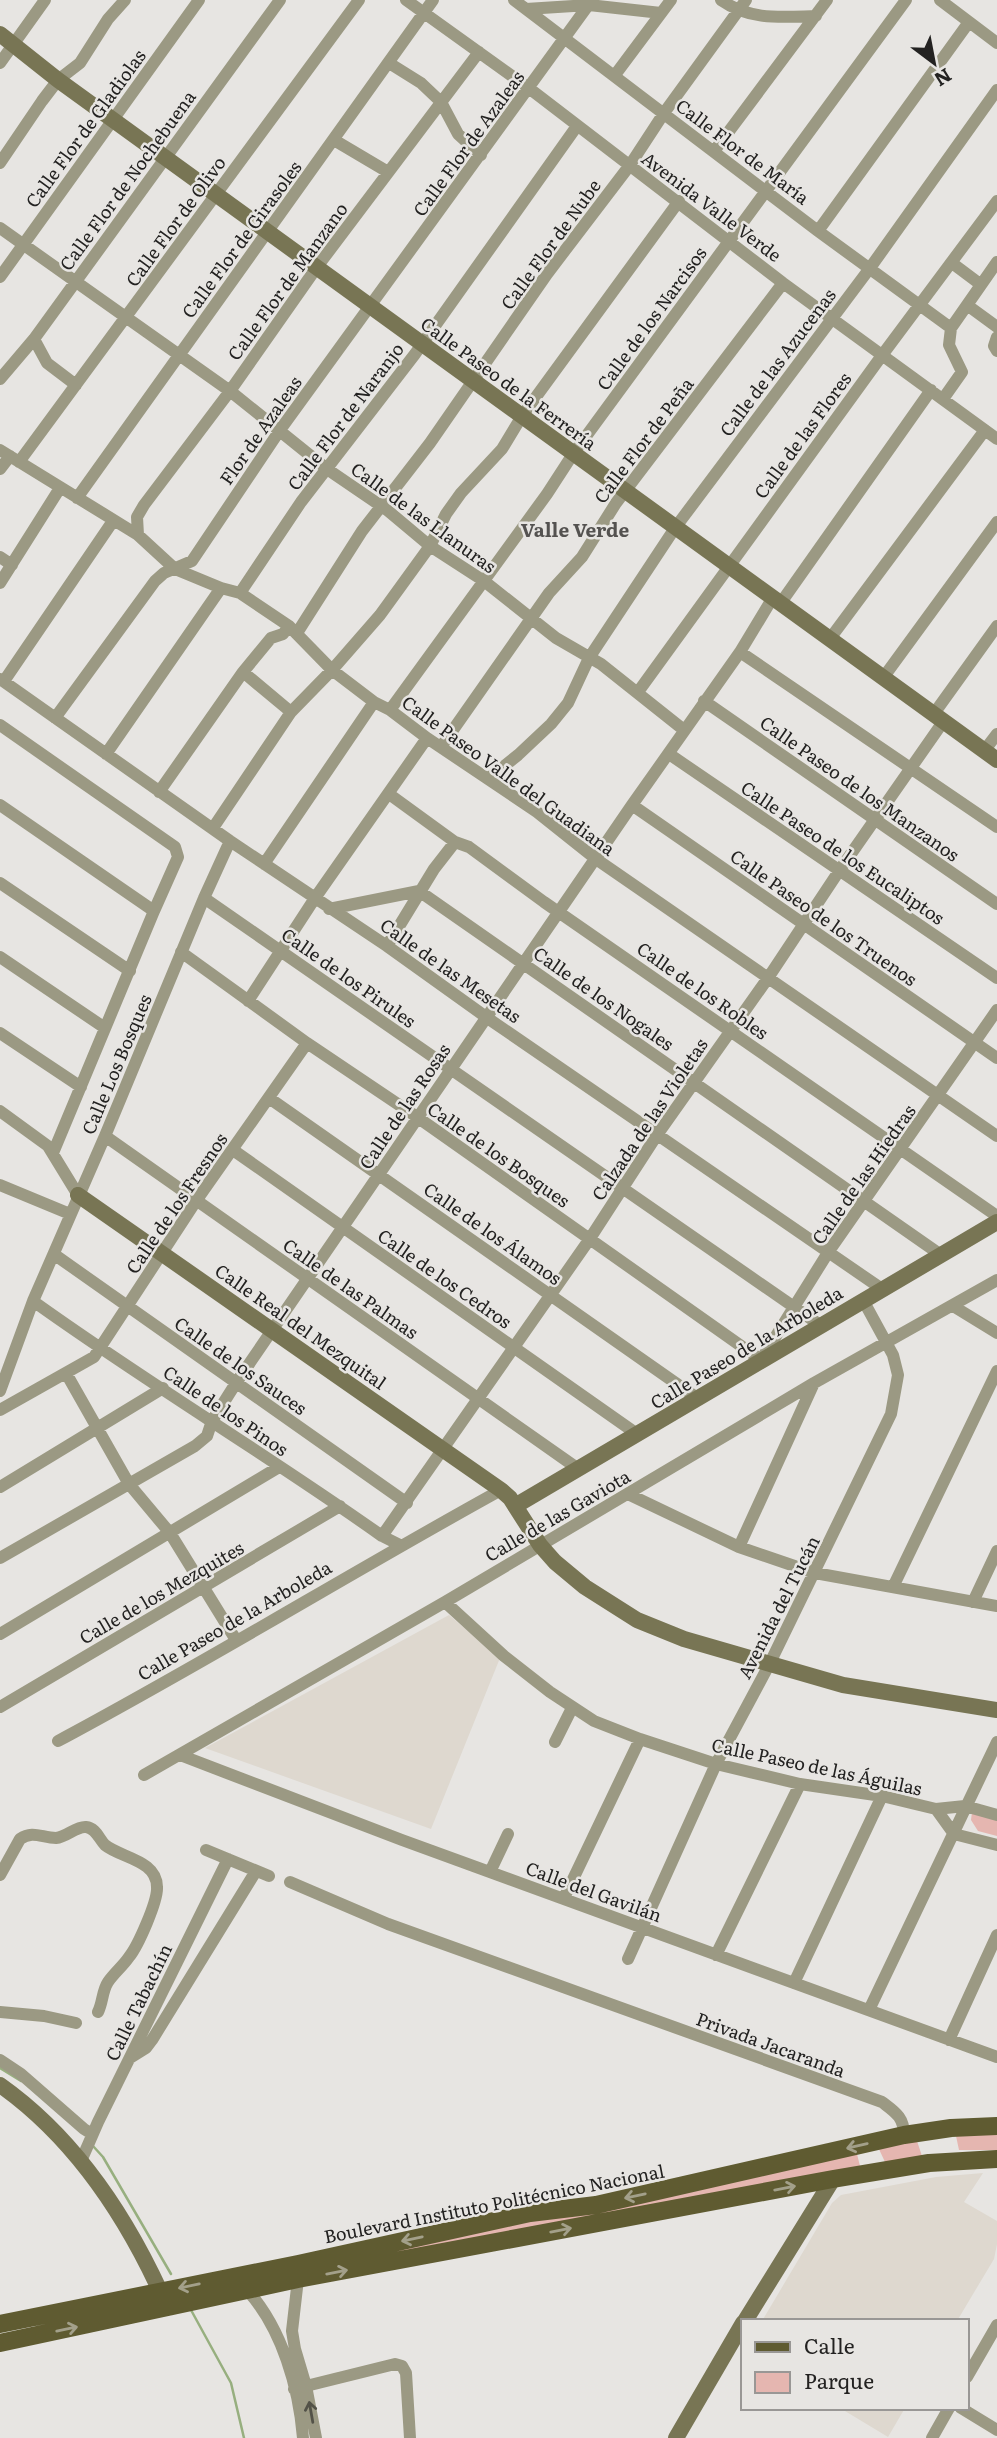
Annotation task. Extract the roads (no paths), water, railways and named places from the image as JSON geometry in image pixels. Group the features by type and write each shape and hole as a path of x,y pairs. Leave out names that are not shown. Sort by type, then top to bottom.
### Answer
{"main road":[{"name":"Boulevard Instituto Politécnico Nacional","path":"0,2324 164,2300 248,2291 298,2272 530,2213 621,2199 904,2134 995,2126"},
{"path":"946,2161 939,2147 945,2138 984,2131 995,2126"},
{"name":"Boulevard Instituto Politécnico Nacional","path":"0,2343 164,2300 298,2272 833,2179 946,2161 997,2159"}],"street":[{"path":"0,63 45,0"},
{"path":"0,163 58,80 80,63 108,19 125,0"},
{"name":"Calle Flor de Gladiolas","path":"0,277 199,0"},
{"name":"Calle Flor de Nochebuena","path":"0,379 77,281 280,0"},
{"name":"Calle Flor de Olivo","path":"0,469 76,385 359,0"},
{"name":"Avenida Valle Verde","path":"406,0 530,89 783,283 997,439"},
{"name":"Calle Flor de Girasoles","path":"77,498 433,0"},
{"name":"Calle Flor de María","path":"514,0 768,190 818,231 951,328"},
{"path":"615,75 671,0"},
{"path":"721,0 738,12 763,16 816,16"},
{"name":"Calle Flor de Nube","path":"159,792 243,672 271,638 293,629 362,531 430,443 547,274 630,165 746,0"},
{"path":"715,150 827,0"},
{"name":"Calle de los Narcisos","path":"390,710 547,494 573,454 906,0"},
{"path":"940,0 997,43"},
{"path":"526,9 591,2 661,13"},
{"name":"Calle Flor de Azaleas","path":"371,306 591,2"},
{"path":"818,231 969,22"},
{"name":"Calle Paseo de la Ferrería","path":"0,34 58,80 991,756"},
{"name":"Calle Flor de Manzano","path":"138,535 137,517 144,505 230,391 317,267 479,52"},
{"path":"389,63 421,83 441,103 458,134 481,155"},
{"name":"Calle de las Azucenas","path":"488,779 551,724 568,703 589,658 675,528 870,268 997,90"},
{"name":"Calle Flor de Naranjo","path":"240,593 301,502 423,342 577,126"},
{"path":"334,140 388,172"},
{"path":"213,828 291,712 380,615 430,546 446,514 461,493 502,449 522,416 679,201"},
{"name":"Calle de las Flores","path":"638,692 997,201"},
{"name":"Calle de las Llanuras","path":"0,228 230,391 327,469 430,546 484,581 556,638 601,664 684,730"},
{"path":"943,399 962,373 949,345 951,328 997,262"},
{"path":"952,263 981,284"},
{"name":"Calle Flor de Peña","path":"441,747 556,584 582,557 625,491 783,283"},
{"path":"967,305 997,327"},
{"name":"Flor de Azaleas","path":"55,718 155,581 192,561 280,430 371,306"},
{"path":"34,339 47,363 76,385"},
{"name":"Calle de las Rosas","path":"0,1558 203,1441 211,1431 212,1421 236,1383 632,805 704,701 931,390"},
{"path":"829,640 985,430"},
{"name":"Calle Paseo Valle del Guadiana","path":"10,456 138,535 175,569 240,593 293,629 332,670 374,702 390,710 426,738 537,812 596,859 997,1136"},
{"path":"0,583 61,488"},
{"path":"2,680 113,521"},
{"path":"883,678 997,522"},
{"path":"0,557 12,565"},
{"path":"106,754 221,588"},
{"name":"Calzada de las Violetas","path":"383,1536 911,769 938,718 997,626"},
{"path":"740,652 997,827"},
{"path":"243,672 291,712"},
{"name":"Calle de las Mesetas","path":"2,680 159,792 387,946 882,1289"},
{"name":"Calle Paseo de los Manzanos","path":"704,701 997,904"},
{"path":"264,864 374,702"},
{"path":"0,725 175,846 178,851 178,857 53,1153"},
{"path":"991,756 997,734"},
{"path":"248,1001 315,898 426,738"},
{"name":"Calle Paseo de los Eucaliptos","path":"669,754 997,978"},
{"name":"Calle de los Robles","path":"389,794 455,842 469,847 997,1219"},
{"path":"0,805 154,911"},
{"name":"Calle Paseo de los Truenos","path":"632,805 997,1058"},
{"name":"Calle Los Bosques","path":"0,1391 33,1301 55,1255 78,1195 230,841"},
{"path":"387,946 419,891 455,842"},
{"path":"0,883 130,971"},
{"path":"329,909 419,891"},
{"name":"Calle de los Nogales","path":"419,891 941,1255"},
{"name":"Calle de los Pirules","path":"204,898 820,1325"},
{"name":"Calle de los Bosques","path":"181,952 761,1360"},
{"path":"0,957 105,1028"},
{"name":"Calle de las Hiedras","path":"761,1360 830,1251 997,1010"},
{"path":"0,1033 81,1087"},
{"name":"Calle de los Fresnos","path":"0,1410 94,1357 164,1254 196,1201 307,1043"},
{"name":"Calle de los Álamos","path":"269,1098 697,1398"},
{"path":"0,1111 39,1138 53,1153 78,1195"},
{"name":"Calle de las Palmas","path":"105,1136 577,1468"},
{"name":"Calle de los Cedros","path":"233,1150 637,1434"},
{"path":"0,1185 70,1214"},
{"name":"Calle Real del Mezquital","path":"78,1195 501,1490 555,1562 584,1587 637,1620 684,1639 843,1685 997,1710"},
{"name":"Calle Paseo de la Arboleda","path":"515,1506 941,1255 997,1219"},
{"name":"Calle de los Sauces","path":"55,1255 407,1503"},
{"name":"Calle de las Gaviota","path":"144,1775 445,1602 814,1383 997,1280"},
{"name":"Avenida del Tucán","path":"628,1959 716,1764 816,1573 891,1414 898,1375 887,1342 863,1300"},
{"name":"Calle de los Pinos","path":"33,1301 100,1349 400,1545"},
{"path":"953,1306 997,1333"},
{"path":"893,1587 997,1371"},
{"path":"66,1374 129,1484 170,1533 236,1640"},
{"path":"739,1547 814,1383"},
{"path":"0,1487 163,1388"},
{"path":"0,1634 279,1467"},
{"name":"Calle Paseo de la Arboleda","path":"58,1741 501,1490"},
{"path":"628,1494 739,1547 816,1573 997,1606"},
{"name":"Calle de los Mezquites","path":"0,1707 340,1506"},
{"path":"973,1602 997,1551"},
{"name":"Calle Paseo de las Águilas","path":"445,1602 504,1656 572,1708 594,1721 640,1739 716,1764 800,1784 882,1796 936,1809 965,1806 997,1815"},
{"path":"555,1742 572,1708"},
{"path":"564,1898 640,1739"},
{"path":"870,2010 997,1742"},
{"name":"Calle del Gavilán","path":"180,1755 490,1872 997,2057"},
{"path":"716,1955 800,1784"},
{"path":"794,1983 882,1796"},
{"name":"Calle Paseo de las Águilas","path":"936,1809 954,1833"},
{"path":"0,1875 20,1839 25,1835 32,1833 55,1838 83,1827 92,1829 108,1847 141,1862 155,1878 155,1896 134,1950 107,1983 98,2012"},
{"path":"954,1833 997,1846"},
{"path":"490,1872 508,1835"},
{"path":"206,1850 269,1876"},
{"name":"Calle Tabachín","path":"88,2145 228,1859"},
{"path":"130,2058 146,2048 152,2040 256,1871"},
{"name":"Privada Jacaranda","path":"290,1882 388,1924 883,2102 899,2114 904,2124 904,2134"},
{"path":"949,2040 997,1935"},
{"path":"0,2012 44,2016 76,2023"},
{"path":"0,2060 21,2074 84,2129 88,2145 164,2300"},
{"path":"0,2085 52,2129 88,2145"},
{"path":"746,2319 833,2179"},
{"path":"289,2350 298,2272"},
{"path":"248,2291 289,2350 316,2438"},
{"path":"270,2323 292,2319"},
{"path":"969,2374 991,2347 997,2325"},
{"path":"676,2438 741,2327"},
{"path":"300,2388 395,2364 402,2366 406,2373 410,2438"},
{"path":"300,2388 303,2438"},
{"path":"932,2438 948,2410"},
{"path":"964,2410 997,2430"}],"waterway":[{"path":"0,2068 21,2081"},
{"path":"93,2146 103,2157 171,2274"},
{"path":"191,2310 231,2383 244,2438"}],"district":[{"name":"Valle Verde","path":"575,529"}]}
